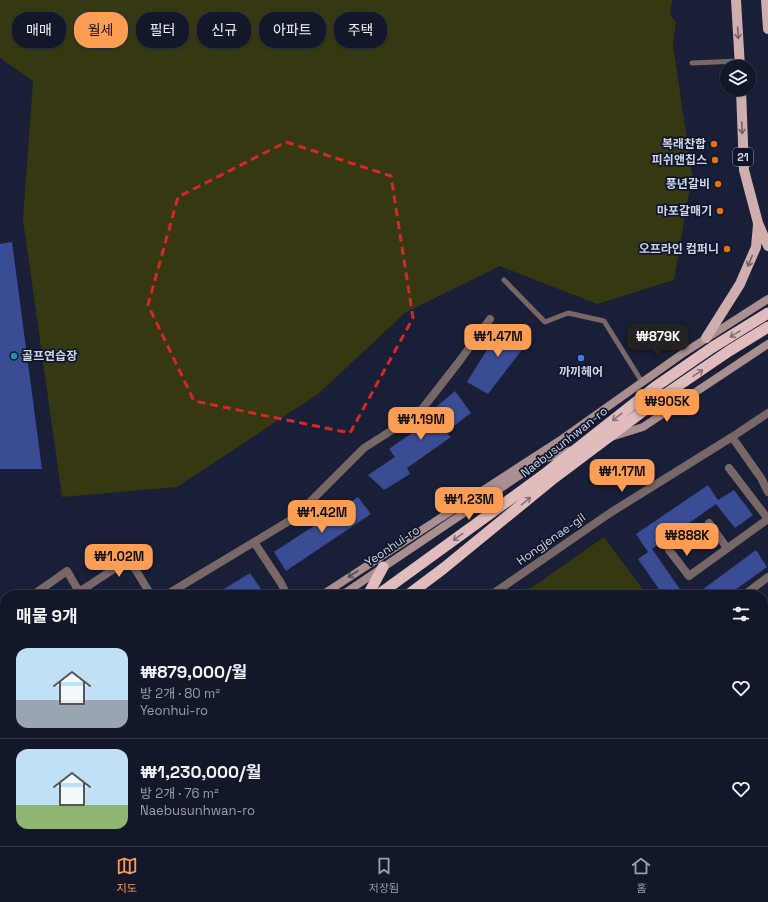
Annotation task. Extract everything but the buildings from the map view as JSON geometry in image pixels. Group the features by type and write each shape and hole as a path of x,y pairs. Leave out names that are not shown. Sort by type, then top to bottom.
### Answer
{"highway":[{"name":"Naebusunhwan-ro","path":"385,590 542,476 655,387 713,347 768,313"},
{"name":"Naebusunhwan-ro","path":"415,590 444,568 554,478 663,396 729,351 768,327"},
{"path":"370,590 382,567"}],"main road":[{"path":"736,0 739,60"},
{"path":"766,0 768,29"},
{"name":"21","path":"740,96 744,170 758,224 768,246"},
{"path":"706,338 740,284 756,247 758,224"},
{"path":"330,590 562,439 682,354 768,299"},
{"name":"Yeonhui-ro","path":"349,590 544,459 643,427 768,344"}],"street":[{"path":"174,590 294,518 364,448 419,413 490,319"},
{"name":"Hongjenae-gil","path":"498,590 610,513 768,413"},
{"path":"732,437 761,478 768,492"},
{"path":"669,550 689,576 768,519 729,468"},
{"path":"709,524 727,548"},
{"path":"254,542 284,590"},
{"path":"86,590 130,559 148,590"},
{"path":"40,590 67,571 78,590"},
{"path":"751,590 768,577"}],"lane":[{"path":"692,63 720,64"},
{"path":"504,280 544,322 568,313 604,321 642,382"}],"highlighted area":[{"path":"286,142 391,176 413,318 350,433 194,401 148,305 178,197"}],"green space":[{"path":"0,0 672,0 670,15 676,22 673,44 692,175 674,280 597,304 500,266 405,313 318,394 177,487 62,497 23,219 33,81 0,58"},
{"path":"604,537 643,590 528,590"}],"pier":[{"path":"519,488 531,507 530,509 424,590 390,590"}],"place":[{"name":"복래찬합","path":"714,144"},
{"name":"피쉬앤칩스","path":"715,160"},
{"name":"풍년갈비","path":"718,184"},
{"name":"마포갈매기","path":"720,211"},
{"name":"오프라인 컴퍼니","path":"727,249"},
{"name":"골프연습장","path":"14,356"},
{"name":"까끼헤어","path":"581,358"}]}
